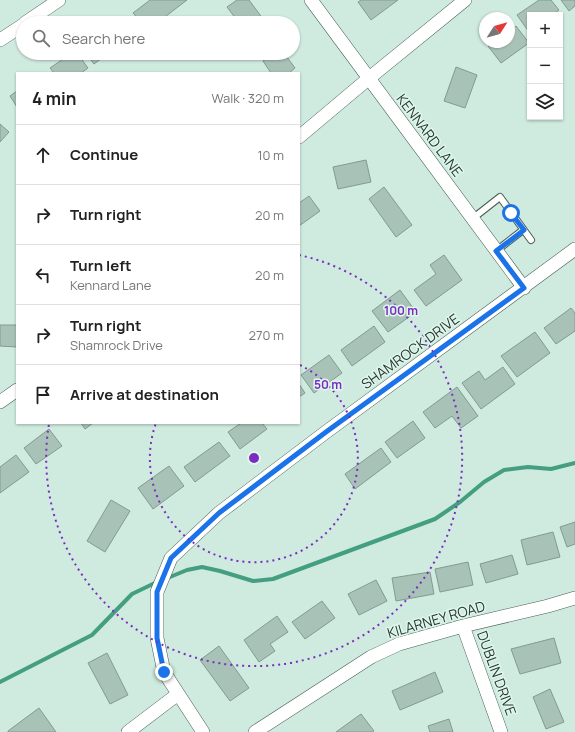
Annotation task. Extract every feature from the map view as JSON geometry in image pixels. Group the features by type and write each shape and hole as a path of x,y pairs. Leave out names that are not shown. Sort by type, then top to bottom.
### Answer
{"street":[{"path":"36,16 59,0"},
{"name":"KENNARD LANE","path":"311,0 524,288"},
{"path":"300,136 465,0"},
{"path":"0,40 16,29"},
{"name":"SHAMROCK DRIVE","path":"203,732 164,672 157,638 157,592 171,558 219,513 326,432 524,288 575,249"},
{"path":"0,402 16,391"},
{"name":"KILARNEY ROAD","path":"255,732 371,656 399,644 463,626 548,606 575,598"},
{"name":"DUBLIN DRIVE","path":"463,626 501,732"},
{"path":"128,732 178,694"}],"lane":[{"path":"472,218 500,197 531,240"},
{"path":"496,251 524,230"}],"building":[{"path":"150,0 187,0 166,16 136,16 133,13"},
{"path":"237,0 249,0 261,16 234,16 227,7"},
{"path":"361,0 398,0 371,20 358,2"},
{"path":"539,0 551,0 559,10 556,12 527,12 527,29 517,15"},
{"path":"561,0 575,0 575,6 569,11"},
{"path":"516,26 527,40 527,44 501,63 490,48 515,48"},
{"path":"62,60 82,60 88,68 82,72 53,72 50,68"},
{"path":"91,60 99,60 94,64"},
{"path":"289,60 295,68 290,72 270,72 263,61"},
{"path":"456,67 477,75 465,108 444,101"},
{"path":"16,92 16,105 10,96"},
{"path":"0,124 9,132 0,142"},
{"path":"366,160 371,182 338,189 333,167"},
{"path":"384,187 412,225 396,237 369,199"},
{"path":"309,196 320,211 300,225 300,202"},
{"path":"444,255 462,280 426,306 414,290 436,274 430,265"},
{"path":"400,290 416,312 388,332 372,311"},
{"path":"571,308 575,313 575,331 556,344 544,328"},
{"path":"0,325 16,325 16,347 0,346"},
{"path":"374,326 385,342 352,366 341,350"},
{"path":"535,332 550,353 517,377 501,356"},
{"path":"329,355 342,373 314,393 301,375"},
{"path":"503,367 515,384 481,409 462,383 479,371 485,380"},
{"path":"300,386 305,393 300,396"},
{"path":"457,387 478,416 461,428 452,416 435,428 423,412"},
{"path":"413,421 425,438 397,458 385,442"},
{"path":"82,424 92,424 85,429"},
{"path":"240,424 263,424 267,429 240,449 228,432"},
{"path":"49,429 62,446 36,464 24,448"},
{"path":"219,442 230,456 195,482 184,467"},
{"path":"381,448 391,462 355,489 345,474"},
{"path":"16,455 29,472 0,493 0,467"},
{"path":"169,466 184,486 153,509 138,488"},
{"path":"111,500 130,511 105,552 87,541"},
{"path":"575,522 575,544 567,547 560,527"},
{"path":"553,532 560,557 527,565 521,540"},
{"path":"512,555 518,574 486,583 480,564"},
{"path":"468,562 473,585 440,592 435,569"},
{"path":"430,572 434,594 396,601 392,578"},
{"path":"376,580 387,601 359,615 348,594"},
{"path":"322,601 335,618 305,639 292,622"},
{"path":"277,616 288,632 270,644 275,651 259,662 244,640"},
{"path":"554,638 561,663 520,674 511,649"},
{"path":"219,646 249,688 230,701 200,660"},
{"path":"107,653 128,695 110,704 88,663"},
{"path":"435,672 443,692 400,710 392,691"},
{"path":"550,689 564,722 546,729 533,697"},
{"path":"39,708 56,732 8,732 8,731"},
{"path":"361,714 374,731 336,732"},
{"path":"449,719 453,732 430,732 428,726"}],"waterway":[{"path":"165,579 187,570 202,567 253,581 273,579 435,519 460,502 484,482 504,470 528,467 551,469 575,463"},
{"path":"0,682 92,635 132,594 157,582"}],"route":[{"path":"164,672 157,638 157,592 171,558 219,513 326,432 524,288 496,251 524,230 511,213"}]}
